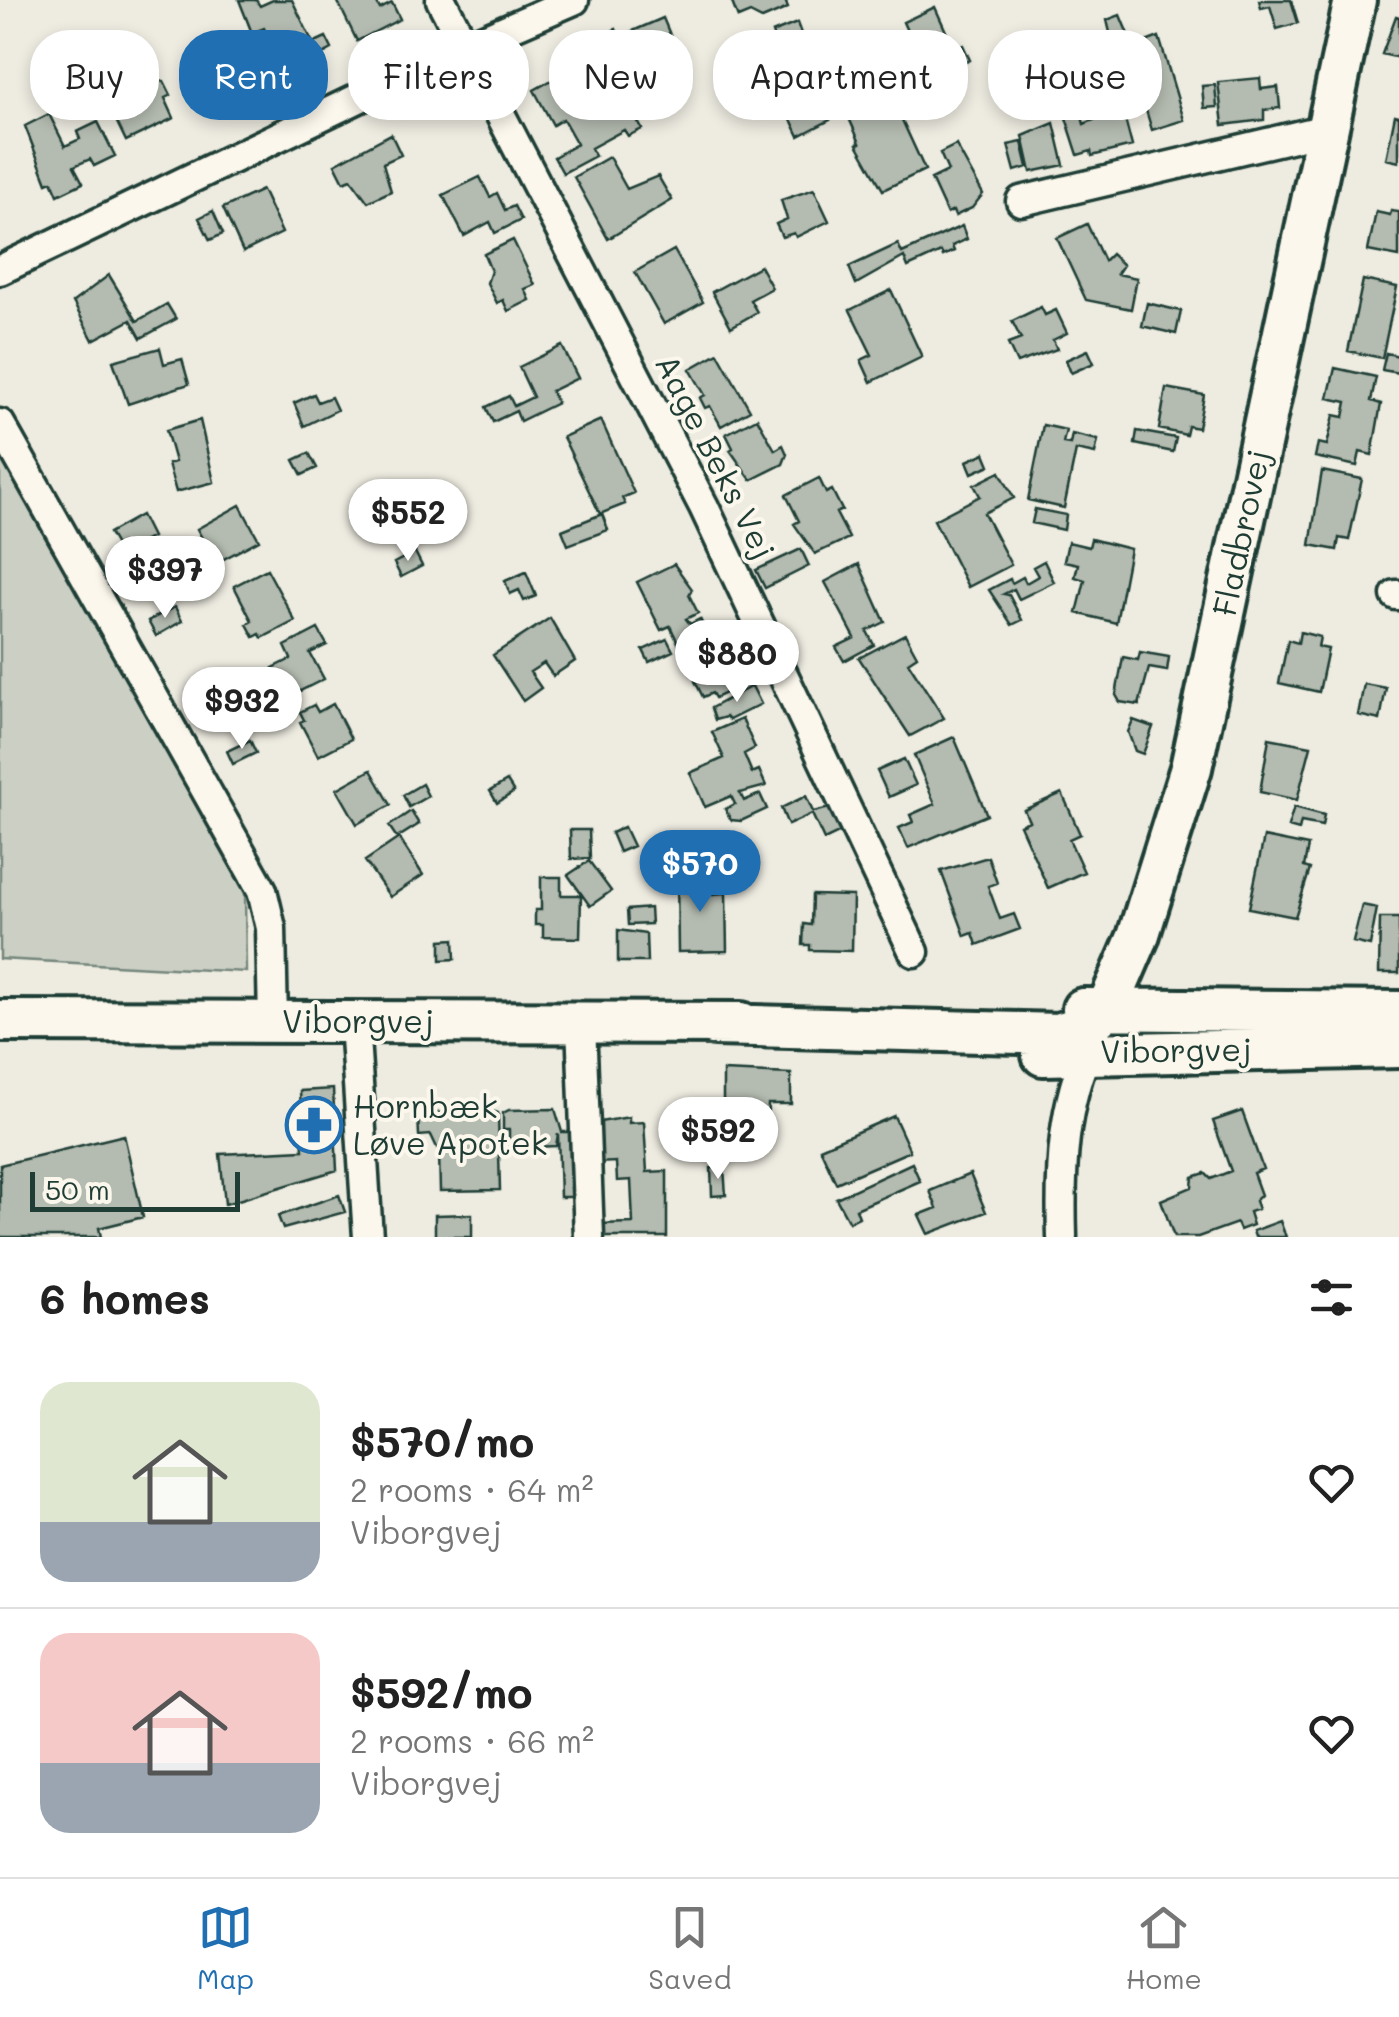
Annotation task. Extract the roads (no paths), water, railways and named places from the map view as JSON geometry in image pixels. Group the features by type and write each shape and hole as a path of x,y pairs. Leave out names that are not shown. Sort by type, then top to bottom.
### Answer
{"street":[{"name":"Aage Beks Vej","path":"441,0 455,30"},
{"path":"505,30 574,0"},
{"name":"Fladbrovej","path":"1062,1237 1060,1181 1069,1096 1138,937 1190,768 1354,0"},
{"path":"0,270 348,103"},
{"name":"Aage Beks Vej","path":"501,120 704,507 914,952"},
{"path":"1020,201 1327,129"},
{"path":"0,424 262,890 271,928 273,1023"},
{"name":"Viborgvej","path":"0,1022 715,1025 915,1010 1107,1009 1396,1024"},
{"path":"354,1022 368,1237"},
{"path":"581,1022 588,1237"},
{"name":"Viborgvej","path":"715,1025 884,1048 1002,1056 1396,1024"}],"place":[{"name":"Hornbæk Løve Apotek","path":"314,1125"}]}
